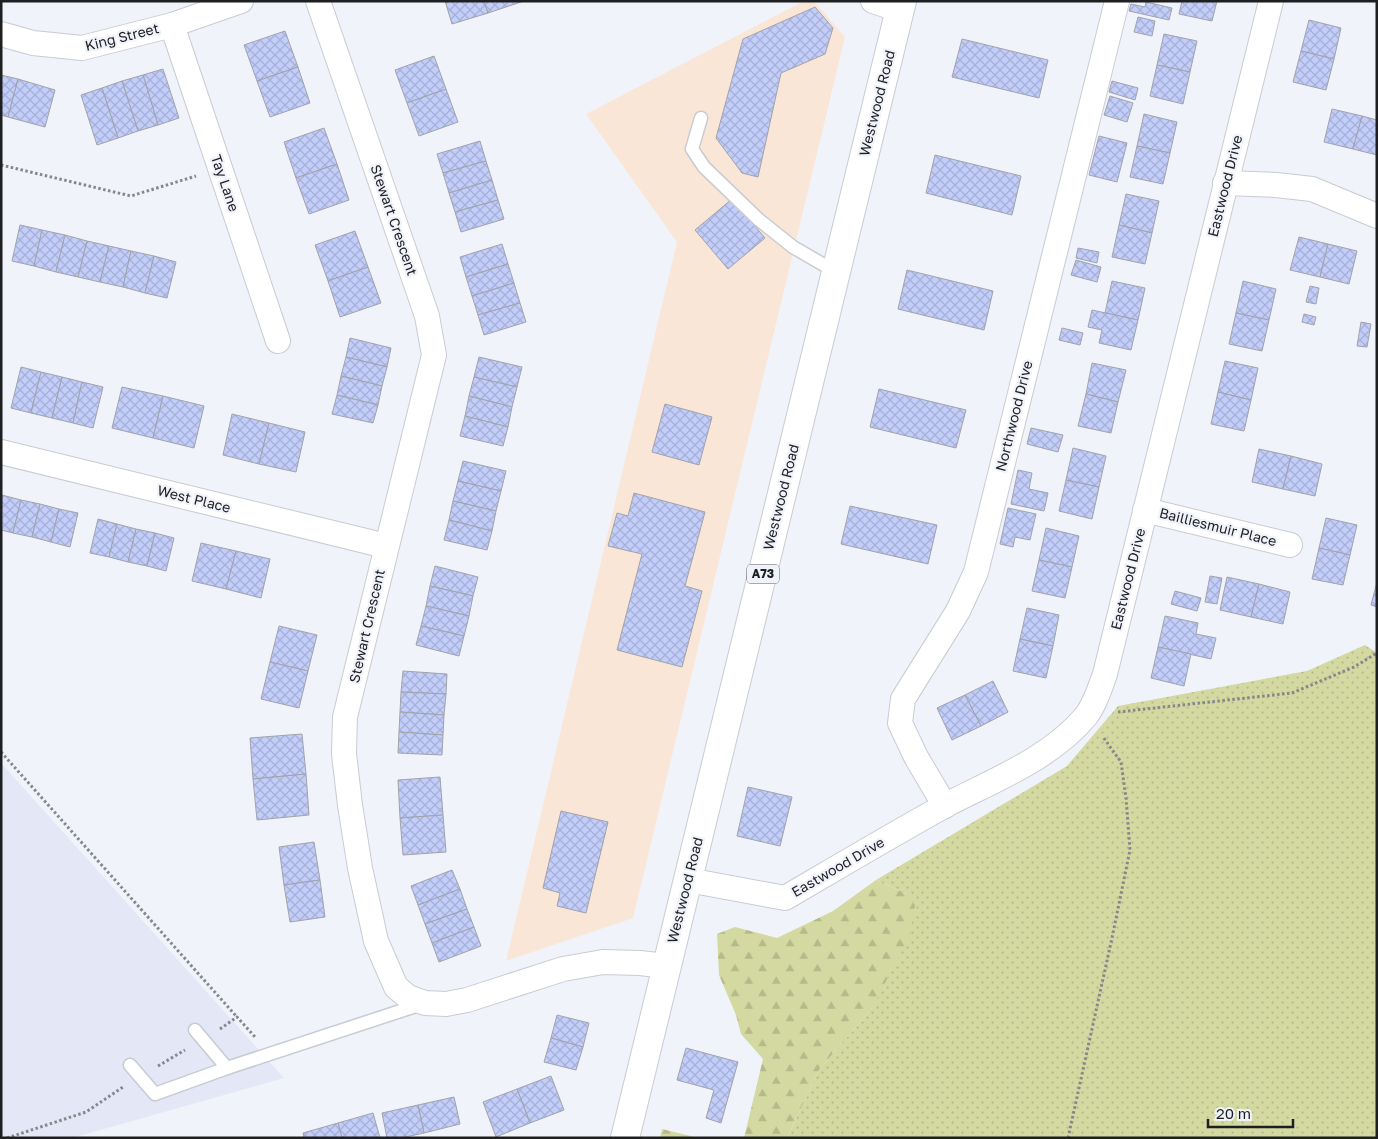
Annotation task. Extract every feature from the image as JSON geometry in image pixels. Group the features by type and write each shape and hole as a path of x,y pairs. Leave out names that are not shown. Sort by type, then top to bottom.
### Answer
{"main road":[{"name":"Westwood Road","path":"625,1138 901,6"}],"street":[{"name":"King Street","path":"1,34 33,43 82,48 172,25 241,1"},
{"name":"Stewart Crescent","path":"318,1 427,316 434,355 345,717 344,754 350,805 360,868 376,941 396,987 408,997 425,1003 446,1004 467,1000 563,969 603,962 666,966"},
{"path":"873,1 901,6"},
{"name":"Northwood Drive","path":"945,806 916,757 900,723 902,699 958,611 976,572 1117,1"},
{"name":"Eastwood Drive","path":"688,880 785,898 945,806 1036,758 1068,734 1087,715 1105,674 1271,1"},
{"name":"Tay Lane","path":"172,25 278,341"},
{"path":"1225,183 1276,185 1312,189 1377,216"},
{"name":"West Place","path":"1,452 386,546"},
{"name":"Bailliesmuir Place","path":"1145,510 1290,545"}],"lane":[{"path":"701,118 692,149 704,167 758,219 793,247 836,272"},
{"path":"130,1065 154,1094 425,1003"},
{"path":"199,1035 227,1068"}],"path":[{"path":"1,165 131,196 220,169"},
{"path":"1068,1138 1130,850 1121,762 1087,715 1292,693 1354,667 1377,653"},
{"path":"1,752 271,1054"},
{"path":"7,1138 86,1112 199,1035 237,1017"}],"shaded area":[{"path":"804,1 814,1 845,37 633,918 506,961 677,242 586,114"},
{"path":"1,763 284,1078 72,1138 1,1138"}],"green space":[{"path":"1365,645 1377,653 1377,1138 787,1138 819,1070 872,1008 907,894 876,880 1067,766 1118,706 1307,671"},
{"path":"876,880 907,894 915,905 910,935 872,1008 819,1070 787,1138 744,1138 763,1059 741,1034 736,1015 719,975 717,934 735,927 777,938 833,911"},
{"path":"662,1129 699,1138 660,1138"}],"building":[{"path":"445,1 484,1 488,13 452,24"},
{"path":"484,1 524,1 488,13"},
{"path":"1182,1 1217,1 1212,21 1179,14"},
{"path":"1146,2 1172,8 1169,20 1129,11 1131,4 1145,7"},
{"path":"815,7 833,28 825,54 781,73 758,177 742,173 716,138 743,39"},
{"path":"1138,17 1155,21 1152,36 1134,32"},
{"path":"1309,20 1341,28 1334,59 1301,51"},
{"path":"285,31 298,67 257,81 244,45"},
{"path":"1164,34 1197,41 1190,72 1157,65"},
{"path":"962,39 1048,60 1039,98 952,77"},
{"path":"1301,51 1334,59 1326,90 1293,82"},
{"path":"434,56 446,89 407,103 395,70"},
{"path":"1157,65 1190,72 1183,104 1150,96"},
{"path":"298,67 310,103 270,117 257,81"},
{"path":"163,69 179,118 158,125 143,75"},
{"path":"1,75 18,79 8,117 1,115"},
{"path":"143,75 158,125 138,131 122,81"},
{"path":"18,79 55,90 45,127 8,117"},
{"path":"122,81 138,131 118,138 102,88"},
{"path":"1112,81 1138,88 1135,100 1109,92"},
{"path":"102,88 118,138 97,145 81,95"},
{"path":"446,89 458,122 419,136 407,103"},
{"path":"1110,96 1133,103 1127,122 1104,115"},
{"path":"1332,109 1362,116 1353,149 1324,142"},
{"path":"1144,114 1177,122 1170,153 1137,146"},
{"path":"1362,116 1377,120 1377,155 1353,149"},
{"path":"324,128 337,164 296,178 284,142"},
{"path":"1099,136 1127,143 1117,182 1089,175"},
{"path":"480,141 486,161 443,173 437,154"},
{"path":"1137,146 1170,153 1163,184 1130,177"},
{"path":"935,155 1021,176 1012,215 926,193"},
{"path":"486,161 492,180 449,193 443,173"},
{"path":"337,164 349,200 309,214 296,178"},
{"path":"492,180 498,200 455,212 449,193"},
{"path":"1126,194 1159,201 1152,233 1119,225"},
{"path":"732,199 765,238 728,269 695,230"},
{"path":"498,200 504,219 461,232 455,212"},
{"path":"20,225 42,230 34,266 12,261"},
{"path":"1119,225 1152,233 1145,264 1112,257"},
{"path":"42,230 65,235 56,272 34,266"},
{"path":"355,231 368,267 328,281 315,245"},
{"path":"65,235 87,241 78,277 56,272"},
{"path":"1299,237 1328,244 1320,277 1290,270"},
{"path":"87,241 109,246 100,282 78,277"},
{"path":"502,244 508,264 466,277 460,257"},
{"path":"1328,244 1357,251 1349,284 1320,277"},
{"path":"109,246 131,251 123,287 100,282"},
{"path":"1078,248 1099,252 1097,263 1076,258"},
{"path":"131,251 154,256 145,293 123,287"},
{"path":"154,256 176,262 167,298 145,293"},
{"path":"1076,260 1101,267 1097,282 1071,275"},
{"path":"508,264 514,283 472,296 466,277"},
{"path":"368,267 381,303 340,317 328,281"},
{"path":"907,270 993,291 984,330 898,309"},
{"path":"1112,281 1145,288 1138,320 1105,313"},
{"path":"1243,281 1276,289 1269,320 1236,313"},
{"path":"514,283 520,303 478,315 472,296"},
{"path":"1310,286 1319,288 1316,304 1306,302"},
{"path":"520,303 526,322 484,335 478,315"},
{"path":"1092,310 1138,320 1131,350 1099,343 1102,330 1088,327"},
{"path":"1236,313 1269,320 1262,351 1229,344"},
{"path":"1304,314 1316,317 1314,325 1302,322"},
{"path":"1361,322 1371,324 1367,347 1357,346"},
{"path":"1062,328 1083,333 1080,345 1059,340"},
{"path":"350,338 391,348 387,367 346,357"},
{"path":"346,357 387,367 382,386 341,376"},
{"path":"479,357 522,367 517,387 474,377"},
{"path":"1225,361 1258,368 1251,400 1218,392"},
{"path":"1092,363 1126,370 1118,402 1086,394"},
{"path":"21,367 41,372 31,413 11,408"},
{"path":"41,372 62,377 52,418 31,413"},
{"path":"341,376 382,386 378,405 337,395"},
{"path":"62,377 82,382 73,423 52,418"},
{"path":"474,377 517,387 512,407 469,396"},
{"path":"82,382 103,387 93,428 73,423"},
{"path":"122,387 163,396 153,438 112,428"},
{"path":"879,389 966,410 956,448 870,427"},
{"path":"1218,392 1251,400 1244,431 1211,424"},
{"path":"1086,394 1118,402 1111,433 1078,426"},
{"path":"337,395 378,405 373,423 332,414"},
{"path":"163,396 204,406 194,448 153,438"},
{"path":"469,396 512,407 508,427 465,416"},
{"path":"665,404 712,417 699,465 652,452"},
{"path":"232,414 269,423 259,464 223,455"},
{"path":"465,416 508,427 503,446 460,436"},
{"path":"269,423 305,432 296,472 259,464"},
{"path":"1031,428 1063,435 1058,452 1027,444"},
{"path":"1073,448 1106,456 1099,487 1066,480"},
{"path":"1259,449 1291,456 1283,489 1252,482"},
{"path":"1291,456 1322,464 1315,496 1283,489"},
{"path":"463,461 506,471 501,491 458,481"},
{"path":"1018,470 1032,473 1029,489 1048,493 1044,511 1011,504"},
{"path":"1066,480 1099,487 1092,519 1059,511"},
{"path":"458,481 501,491 496,511 453,501"},
{"path":"634,493 705,512 685,586 702,591 682,667 617,650 642,554 608,546 617,513 628,516"},
{"path":"2,495 21,500 13,533 1,530"},
{"path":"21,500 40,504 32,537 13,533"},
{"path":"453,501 496,511 492,531 449,520"},
{"path":"40,504 59,509 51,542 32,537"},
{"path":"850,506 937,525 928,564 841,544"},
{"path":"1008,508 1036,514 1030,540 1015,537 1013,547 1000,544"},
{"path":"59,509 78,513 70,547 51,542"},
{"path":"1326,518 1357,525 1350,555 1319,548"},
{"path":"98,519 117,524 109,557 90,553"},
{"path":"449,520 492,531 487,550 444,540"},
{"path":"117,524 136,529 128,562 109,557"},
{"path":"1046,528 1079,536 1072,567 1039,560"},
{"path":"136,529 155,533 147,566 128,562"},
{"path":"155,533 174,538 166,571 147,566"},
{"path":"201,543 236,551 226,589 192,581"},
{"path":"1319,548 1350,555 1343,585 1312,579"},
{"path":"236,551 270,559 261,598 226,589"},
{"path":"1039,560 1072,567 1065,598 1032,591"},
{"path":"435,566 478,577 473,596 430,586"},
{"path":"1210,576 1222,578 1217,604 1205,602"},
{"path":"1227,577 1259,584 1251,617 1220,610"},
{"path":"1377,582 1377,607 1371,605"},
{"path":"1259,584 1290,592 1283,624 1251,617"},
{"path":"430,586 473,596 469,616 426,606"},
{"path":"1175,591 1201,598 1197,611 1171,604"},
{"path":"426,606 469,616 464,636 421,626"},
{"path":"1027,608 1059,615 1053,646 1020,639"},
{"path":"1165,616 1198,623 1196,634 1216,638 1211,659 1158,647"},
{"path":"279,626 317,635 308,671 270,662"},
{"path":"421,626 464,636 459,656 416,645"},
{"path":"1020,639 1053,646 1046,678 1013,671"},
{"path":"1158,647 1191,654 1184,686 1151,678"},
{"path":"270,662 308,671 299,708 261,699"},
{"path":"403,671 447,674 446,694 401,692"},
{"path":"993,681 1008,712 981,726 965,695"},
{"path":"401,692 446,694 444,715 400,712"},
{"path":"965,695 981,726 952,740 937,708"},
{"path":"400,712 444,715 443,735 399,732"},
{"path":"399,732 443,735 442,755 398,753"},
{"path":"302,734 306,774 253,779 250,738"},
{"path":"306,774 309,815 257,820 253,779"},
{"path":"440,777 443,815 400,818 398,780"},
{"path":"748,787 792,797 780,846 737,836"},
{"path":"561,811 608,822 586,913 557,906 560,893 543,888"},
{"path":"443,815 446,852 403,855 400,818"},
{"path":"314,842 320,880 284,885 279,847"},
{"path":"452,870 460,889 418,905 411,886"},
{"path":"320,880 325,917 290,922 284,885"},
{"path":"460,889 467,909 425,924 418,905"},
{"path":"467,909 474,927 432,943 425,924"},
{"path":"474,927 481,946 439,962 432,943"},
{"path":"557,1015 589,1023 583,1047 551,1038"},
{"path":"551,1038 583,1047 576,1070 544,1062"},
{"path":"686,1048 738,1062 721,1123 706,1118 714,1090 677,1080"},
{"path":"551,1076 564,1110 530,1123 517,1089"},
{"path":"517,1089 530,1123 496,1137 483,1102"},
{"path":"454,1097 460,1124 424,1133 418,1105"},
{"path":"418,1105 424,1133 401,1138 387,1138 382,1113"},
{"path":"373,1113 380,1138 342,1138 338,1123"},
{"path":"338,1123 342,1138 304,1138 303,1133"}]}
